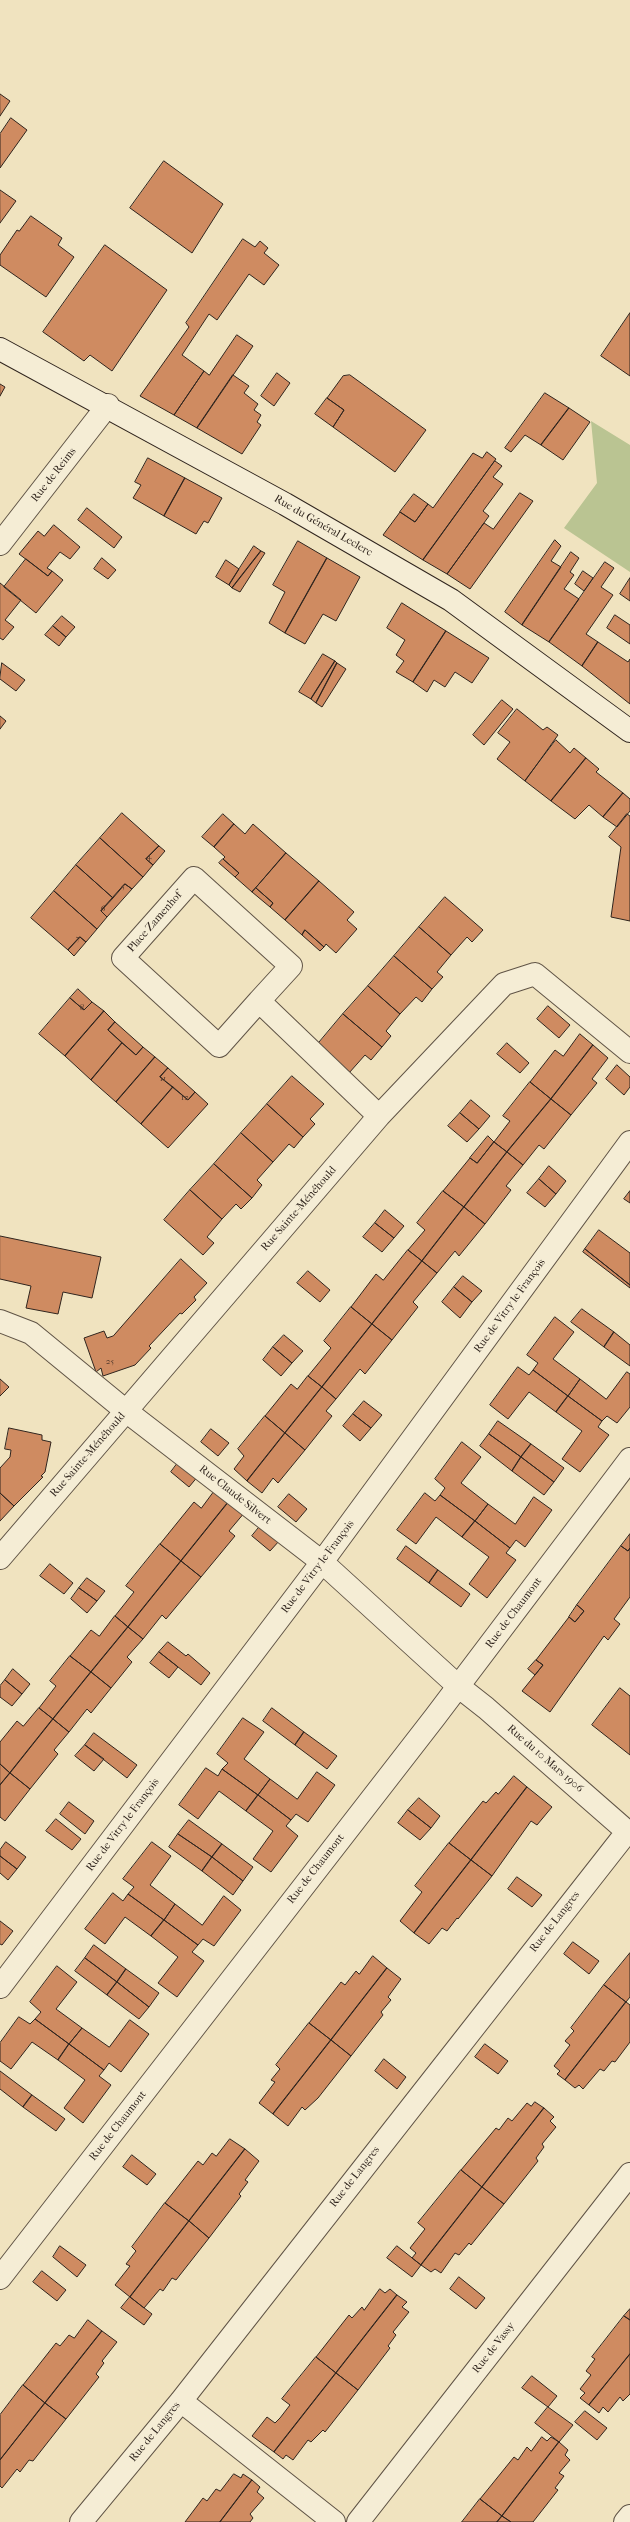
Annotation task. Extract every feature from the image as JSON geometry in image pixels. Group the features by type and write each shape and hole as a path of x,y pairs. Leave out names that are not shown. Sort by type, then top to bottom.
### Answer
{"street":[{"name":"Rue du Général Leclerc","path":"0,349 108,405 285,504 451,600 630,731"},
{"name":"Rue de Reims","path":"0,544 108,405"},
{"name":"Place Zamenhof","path":"194,878 291,966 259,1001 219,1046 124,958 194,878"},
{"name":"Rue Sainte-Ménéhould","path":"0,1558 379,1116 504,984 535,974 630,1052"},
{"path":"259,1001 379,1116"},
{"name":"Rue de Vitry le François","path":"0,1987 322,1562 630,1142"},
{"name":"Rue Claude Silvert","path":"0,1321 32,1333 126,1411 322,1562 458,1686"},
{"name":"Rue de Chaumont","path":"0,2278 458,1686 630,1458"},
{"name":"Rue du 10 Mars 1906","path":"458,1686 486,1708 628,1833"},
{"name":"Rue de Langres","path":"81,2522 181,2401 628,1833"},
{"name":"Rue de Vassy","path":"358,2522 630,2174"},
{"path":"181,2401 334,2522"},
{"path":"625,2522 630,2516"}],"green space":[{"path":"591,421 630,445 630,572 564,528 597,483"}],"building":[{"path":"0,94 10,101 0,116"},
{"path":"11,118 27,130 0,168 0,134"},
{"path":"164,161 223,204 192,253 130,208"},
{"path":"0,190 16,201 0,223"},
{"path":"31,216 62,238 58,245 74,257 46,297 0,265 0,255 17,230 19,231"},
{"path":"243,239 255,247 260,241 268,248 264,253 279,265 264,285 249,274 217,320 209,314 182,355 204,371 174,415 140,396 189,327 186,323"},
{"path":"105,245 167,290 112,371 90,355 84,361 43,332"},
{"path":"630,313 630,376 601,356"},
{"path":"237,335 253,346 197,428 174,415 204,371 209,375"},
{"path":"277,373 290,383 274,406 261,396"},
{"path":"233,375 249,386 244,393 258,404 254,410 261,415 257,422 261,425 242,454 197,428"},
{"path":"350,375 426,430 395,472 333,427 344,410 327,398 343,376"},
{"path":"0,384 5,387 0,396"},
{"path":"545,393 569,408 541,445 525,435 511,452 505,448"},
{"path":"327,398 344,410 333,427 315,414"},
{"path":"569,408 590,422 563,460 541,445"},
{"path":"487,452 496,459 423,560 383,535 400,512 415,522 428,504 433,508 473,453 482,458"},
{"path":"148,458 185,478 164,516 133,498 141,485 135,482"},
{"path":"495,461 502,466 493,477 503,484 483,511 489,516 447,574 423,560"},
{"path":"185,478 222,498 208,523 204,521 196,534 164,516"},
{"path":"520,493 533,501 470,589 447,574 484,523 493,529"},
{"path":"414,494 428,504 415,522 400,512"},
{"path":"87,508 122,537 114,548 78,520"},
{"path":"54,525 80,547 70,559 60,552 47,568 52,571 48,576 19,554 38,531 44,536"},
{"path":"555,540 561,546 551,561 561,567 522,625 505,612"},
{"path":"298,541 327,558 285,633 269,623 285,592 273,585"},
{"path":"254,546 261,551 232,588 229,585"},
{"path":"261,551 265,553 240,592 232,588"},
{"path":"571,552 579,558 570,572 574,575 564,589 579,599 549,642 522,625"},
{"path":"102,558 116,570 108,579 94,569"},
{"path":"327,558 360,577 336,621 323,614 305,644 285,633"},
{"path":"26,559 48,576 52,571 63,580 36,613 4,587"},
{"path":"226,560 239,569 229,585 216,577"},
{"path":"605,562 614,568 601,587 613,595 586,634 598,642 582,666 549,642"},
{"path":"583,571 593,578 584,591 575,584"},
{"path":"630,578 630,601 620,594"},
{"path":"0,583 21,600 5,620 14,627 3,640 0,638"},
{"path":"402,603 446,631 413,682 396,672 404,661 396,655 405,640 387,628"},
{"path":"615,615 630,625 630,644 607,628"},
{"path":"62,616 75,627 66,637 53,626"},
{"path":"53,626 66,637 59,646 45,635"},
{"path":"446,631 489,658 472,683 455,672 445,687 434,680 427,692 413,682"},
{"path":"598,642 628,662 630,659 630,704 582,666"},
{"path":"323,654 335,661 311,699 299,692"},
{"path":"335,661 337,663 316,703 311,699"},
{"path":"2,663 25,680 16,691 0,679"},
{"path":"337,663 346,669 322,707 316,703"},
{"path":"502,700 513,709 484,745 473,735"},
{"path":"517,709 543,730 547,727 558,735 525,781 497,759 510,742 498,733"},
{"path":"0,716 6,721 0,729"},
{"path":"556,740 570,753 574,748 586,758 551,801 525,781"},
{"path":"586,758 599,769 596,772 623,793 603,817 589,805 575,819 551,801"},
{"path":"623,793 630,799 630,811 617,827 603,817"},
{"path":"122,813 159,846 146,859 153,865 143,877 100,838"},
{"path":"223,814 234,824 214,847 202,837"},
{"path":"627,814 630,816 630,921 611,917 621,847 609,837"},
{"path":"234,824 245,834 253,824 286,853 252,892 235,877 239,873 223,859 225,857 214,847"},
{"path":"100,838 143,877 132,889 125,884 113,898 76,865"},
{"path":"159,846 165,851 153,865 146,859"},
{"path":"286,853 319,881 285,920 270,907 273,903 256,888"},
{"path":"223,859 239,873 235,877 219,863"},
{"path":"76,865 113,898 101,911 107,917 97,929 54,891"},
{"path":"319,881 354,912 347,920 357,929 336,953 326,944 324,947 305,930 302,935 285,920"},
{"path":"125,884 132,889 107,917 101,911"},
{"path":"256,888 273,903 270,907 252,892"},
{"path":"54,891 97,929 86,942 80,937 68,950 31,918"},
{"path":"445,897 483,930 472,942 467,937 451,955 419,927"},
{"path":"419,927 451,955 437,972 443,977 432,989 394,956"},
{"path":"305,930 324,947 320,951 302,935"},
{"path":"80,937 86,942 74,956 68,950"},
{"path":"394,956 432,989 422,1002 416,997 400,1014 368,986"},
{"path":"368,986 400,1014 386,1031 391,1036 382,1047 343,1014"},
{"path":"78,989 92,1002 84,1010 70,998"},
{"path":"70,998 84,1010 92,1002 104,1011 65,1056 39,1034"},
{"path":"548,1006 570,1025 559,1038 537,1019"},
{"path":"104,1011 115,1022 108,1030 122,1043 91,1080 65,1056"},
{"path":"343,1014 382,1047 371,1060 365,1055 349,1073 317,1045"},
{"path":"115,1022 143,1047 136,1055 108,1030"},
{"path":"580,1034 593,1045 551,1099 530,1082 555,1050 563,1056"},
{"path":"122,1043 136,1055 143,1047 155,1057 116,1102 91,1080"},
{"path":"507,1043 529,1063 520,1073 497,1054"},
{"path":"593,1045 608,1058 592,1079 597,1083 571,1115 551,1099"},
{"path":"155,1057 168,1068 160,1077 173,1087 141,1124 116,1102"},
{"path":"617,1065 630,1077 630,1087 624,1095 606,1079"},
{"path":"168,1068 195,1092 188,1100 160,1077"},
{"path":"292,1076 324,1104 310,1119 315,1124 303,1137 267,1104"},
{"path":"530,1082 551,1099 507,1152 494,1142 510,1121 503,1116"},
{"path":"173,1087 188,1100 195,1092 208,1104 168,1148 141,1124"},
{"path":"551,1099 571,1115 544,1149 539,1145 523,1165 507,1152"},
{"path":"471,1100 490,1116 479,1129 460,1113"},
{"path":"267,1104 303,1137 294,1148 289,1144 273,1162 241,1133"},
{"path":"460,1113 479,1129 467,1142 448,1126"},
{"path":"241,1133 273,1162 257,1180 262,1185 252,1198 214,1164"},
{"path":"488,1136 494,1142 477,1163 470,1158"},
{"path":"494,1142 507,1152 464,1207 443,1191 470,1158 477,1163"},
{"path":"507,1152 523,1165 506,1186 511,1190 485,1224 464,1207"},
{"path":"214,1164 252,1198 241,1209 236,1204 222,1219 190,1190"},
{"path":"549,1166 566,1181 556,1194 539,1179"},
{"path":"539,1179 556,1194 545,1207 527,1193"},
{"path":"190,1190 222,1219 207,1237 214,1243 203,1255 164,1220"},
{"path":"443,1191 464,1207 422,1261 408,1250 425,1230 417,1223"},
{"path":"630,1191 630,1203 624,1199"},
{"path":"464,1207 485,1224 459,1256 455,1251 437,1273 422,1261"},
{"path":"385,1210 404,1226 394,1238 375,1223"},
{"path":"375,1223 394,1238 382,1252 363,1237"},
{"path":"599,1230 630,1253 630,1285 585,1249"},
{"path":"0,1236 101,1257 92,1298 63,1292 58,1314 26,1308 31,1286 0,1279"},
{"path":"585,1249 630,1285 630,1288 583,1252"},
{"path":"408,1250 422,1261 372,1324 351,1307 376,1274 383,1280"},
{"path":"181,1259 207,1283 194,1297 196,1300 182,1314 180,1313 149,1346 151,1348 135,1365 103,1376 101,1368 96,1372 84,1338 104,1331 107,1338 113,1336"},
{"path":"422,1261 437,1273 413,1302 418,1307 392,1340 372,1324"},
{"path":"308,1271 330,1290 320,1302 297,1283"},
{"path":"463,1276 482,1291 472,1302 454,1287"},
{"path":"454,1287 472,1302 460,1318 442,1302"},
{"path":"351,1307 372,1324 322,1387 308,1376 331,1348 324,1341"},
{"path":"582,1309 614,1332 604,1347 571,1322"},
{"path":"555,1317 574,1332 553,1359 580,1379 568,1396 533,1370 538,1363 527,1355"},
{"path":"372,1324 392,1340 365,1374 360,1369 336,1399 322,1387"},
{"path":"614,1332 630,1345 630,1366 604,1347"},
{"path":"284,1335 303,1351 292,1363 273,1347"},
{"path":"273,1347 292,1363 281,1376 263,1360"},
{"path":"518,1367 529,1375 533,1370 568,1396 556,1412 529,1392 508,1419 490,1405"},
{"path":"627,1372 630,1374 630,1407 617,1423 607,1416 602,1421 568,1396 580,1379 606,1399"},
{"path":"308,1376 322,1387 285,1433 265,1416 291,1384 297,1389"},
{"path":"0,1379 9,1387 0,1396"},
{"path":"322,1387 336,1399 326,1411 332,1416 305,1450 285,1433"},
{"path":"568,1396 602,1421 598,1427 609,1435 580,1472 562,1459 582,1431 556,1412"},
{"path":"364,1401 382,1415 371,1428 353,1414"},
{"path":"353,1414 371,1428 360,1441 343,1426"},
{"path":"265,1416 285,1433 247,1481 234,1469 244,1456 238,1449"},
{"path":"498,1421 531,1444 521,1457 489,1434"},
{"path":"9,1428 42,1435 42,1440 51,1442 45,1472 41,1476 43,1477 14,1506 0,1493 0,1468 10,1457 11,1450 5,1449"},
{"path":"211,1429 229,1443 218,1456 201,1442"},
{"path":"285,1433 305,1450 278,1483 273,1478 262,1493 247,1481"},
{"path":"489,1434 521,1457 512,1471 480,1446"},
{"path":"462,1442 481,1457 461,1483 488,1504 475,1521 440,1495 445,1488 435,1479"},
{"path":"531,1444 564,1468 554,1482 521,1457"},
{"path":"521,1457 554,1482 544,1495 512,1471"},
{"path":"180,1460 199,1475 189,1487 171,1472"},
{"path":"216,1489 230,1500 181,1561 160,1544 194,1502 201,1508"},
{"path":"0,1493 14,1506 0,1521"},
{"path":"425,1493 435,1501 440,1495 475,1521 462,1537 436,1517 416,1544 397,1530"},
{"path":"289,1494 307,1509 296,1522 278,1507"},
{"path":"534,1497 552,1510 525,1547 516,1540 510,1548 475,1521 488,1504 515,1524"},
{"path":"230,1500 245,1512 229,1531 235,1536 201,1577 181,1561"},
{"path":"475,1521 510,1548 506,1553 516,1560 487,1598 469,1584 489,1557 462,1537"},
{"path":"261,1525 280,1540 270,1551 252,1536"},
{"path":"630,1534 630,1548 628,1551 621,1546"},
{"path":"160,1544 181,1561 128,1627 115,1616 134,1592 126,1586"},
{"path":"406,1546 438,1570 429,1583 397,1559"},
{"path":"621,1546 628,1551 630,1548 630,1597 614,1619 620,1624 608,1640 604,1636 550,1712 522,1691 543,1665 536,1660 569,1617 575,1622 584,1611 577,1605"},
{"path":"181,1561 201,1577 166,1619 162,1615 143,1639 128,1627"},
{"path":"50,1564 73,1583 64,1594 40,1576"},
{"path":"438,1570 470,1594 461,1607 429,1583"},
{"path":"87,1578 105,1591 97,1601 79,1588"},
{"path":"79,1588 97,1601 87,1613 71,1599"},
{"path":"577,1605 584,1611 575,1622 569,1617"},
{"path":"115,1616 128,1627 91,1672 70,1656 91,1630 99,1636"},
{"path":"128,1627 143,1639 127,1657 132,1662 111,1688 91,1672"},
{"path":"168,1642 186,1656 188,1654 210,1673 201,1685 159,1652"},
{"path":"159,1652 178,1667 169,1678 150,1663"},
{"path":"70,1656 91,1672 53,1719 39,1708 56,1686 50,1681"},
{"path":"536,1660 543,1665 535,1675 528,1669"},
{"path":"13,1669 30,1684 22,1694 5,1680"},
{"path":"91,1672 111,1688 91,1713 87,1709 69,1732 53,1719"},
{"path":"5,1680 22,1694 12,1706 0,1697 0,1686"},
{"path":"620,1688 630,1696 630,1755 592,1725"},
{"path":"39,1708 53,1719 10,1773 0,1764 0,1742 17,1721 23,1726"},
{"path":"272,1708 304,1732 295,1745 263,1721"},
{"path":"243,1718 264,1732 244,1759 270,1779 258,1795 222,1769 228,1763 217,1754"},
{"path":"53,1719 69,1732 54,1750 58,1754 30,1789 10,1773"},
{"path":"304,1732 337,1756 327,1769 295,1745"},
{"path":"94,1733 137,1765 127,1778 85,1745"},
{"path":"85,1745 104,1759 94,1771 75,1756"},
{"path":"0,1764 10,1773 0,1785"},
{"path":"206,1768 218,1776 222,1769 258,1795 246,1811 219,1791 198,1819 179,1805"},
{"path":"317,1772 335,1785 308,1822 296,1814 291,1820 258,1795 270,1779 297,1799"},
{"path":"10,1773 30,1789 5,1821 0,1817 0,1785"},
{"path":"514,1776 527,1787 471,1860 449,1843 483,1801 486,1803 496,1792 498,1794"},
{"path":"527,1787 552,1807 537,1825 531,1821 492,1876 471,1860"},
{"path":"258,1795 291,1820 286,1826 298,1836 271,1872 253,1859 273,1831 246,1811"},
{"path":"419,1798 440,1816 431,1828 408,1810"},
{"path":"69,1802 94,1821 85,1834 60,1814"},
{"path":"408,1810 431,1828 420,1840 398,1823"},
{"path":"56,1819 81,1839 72,1850 46,1831"},
{"path":"189,1820 222,1844 212,1857 178,1834"},
{"path":"178,1834 212,1857 202,1871 169,1847"},
{"path":"6,1842 26,1857 17,1869 0,1856 0,1850"},
{"path":"152,1842 171,1856 150,1885 175,1904 164,1920 128,1894 134,1887 123,1879"},
{"path":"449,1843 471,1860 414,1933 400,1921 422,1892 415,1886"},
{"path":"222,1844 253,1867 243,1881 212,1857"},
{"path":"0,1856 17,1869 8,1880 0,1873"},
{"path":"212,1857 243,1881 233,1895 202,1871"},
{"path":"471,1860 492,1876 447,1931 442,1928 429,1944 414,1933"},
{"path":"517,1877 542,1895 532,1907 508,1889"},
{"path":"113,1893 123,1901 128,1894 164,1920 151,1936 125,1917 105,1944 85,1929"},
{"path":"224,1896 241,1910 214,1946 203,1939 198,1945 164,1920 175,1904 202,1925"},
{"path":"164,1920 198,1945 192,1952 204,1961 177,1997 158,1983 178,1957 151,1936"},
{"path":"0,1921 13,1931 2,1945 0,1944"},
{"path":"573,1942 599,1961 589,1974 564,1954"},
{"path":"94,1945 126,1969 117,1982 85,1958"},
{"path":"630,1953 630,1997 626,2002 604,1985"},
{"path":"373,1956 387,1968 331,2040 309,2023 341,1982 345,1985 356,1971 359,1974"},
{"path":"85,1958 117,1982 107,1995 75,1971"},
{"path":"57,1966 77,1982 56,2009 82,2028 69,2044 35,2019 41,2012 30,2002"},
{"path":"387,1968 401,1979 388,1997 391,2000 381,2012 383,2015 351,2056 331,2040"},
{"path":"126,1969 159,1993 149,2007 117,1982"},
{"path":"117,1982 149,2007 139,2019 107,1995"},
{"path":"604,1985 626,2002 565,2080 557,2074 560,2071 554,2066 570,2045 565,2041 574,2031 571,2028"},
{"path":"626,2002 630,2005 630,2042 615,2062 612,2061 604,2071 600,2069 583,2089 579,2085 575,2088 565,2080"},
{"path":"19,2017 30,2024 35,2019 69,2044 58,2060 32,2042 11,2069 0,2061 0,2043"},
{"path":"130,2020 149,2034 121,2072 109,2063 104,2070 69,2044 82,2028 109,2047"},
{"path":"309,2023 331,2040 273,2114 259,2103 275,2082 271,2080 280,2069 276,2065"},
{"path":"331,2040 351,2056 318,2098 305,2110 302,2107 288,2126 273,2114"},
{"path":"69,2044 104,2070 99,2076 111,2085 83,2123 64,2108 85,2080 58,2060"},
{"path":"485,2044 508,2061 498,2074 475,2057"},
{"path":"384,2059 406,2077 397,2089 375,2071"},
{"path":"0,2071 32,2095 23,2107 0,2089"},
{"path":"32,2095 65,2119 56,2131 23,2107"},
{"path":"535,2102 544,2108 482,2187 461,2170 496,2128 499,2130 508,2118 512,2121 527,2103 531,2106"},
{"path":"544,2108 554,2117 550,2121 556,2127 542,2144 544,2147 536,2158 538,2161 504,2204 482,2187"},
{"path":"230,2139 245,2149 189,2221 165,2203 198,2161 203,2165 212,2153 216,2156"},
{"path":"245,2149 259,2161 245,2180 248,2182 239,2194 241,2196 209,2238 189,2221"},
{"path":"132,2155 156,2174 147,2185 123,2167"},
{"path":"461,2170 482,2187 421,2265 412,2258 416,2253 410,2248 425,2229 418,2223"},
{"path":"482,2187 504,2204 471,2245 469,2243 459,2255 455,2253 441,2273 435,2269 431,2272 421,2265"},
{"path":"165,2203 189,2221 130,2297 115,2285 130,2266 126,2264 136,2251 132,2247"},
{"path":"189,2221 209,2238 176,2280 172,2278 163,2291 160,2289 144,2308 130,2297"},
{"path":"60,2246 86,2265 77,2277 53,2257"},
{"path":"397,2246 421,2265 412,2277 387,2258"},
{"path":"42,2271 66,2290 57,2301 33,2282"},
{"path":"459,2277 485,2298 476,2309 450,2289"},
{"path":"380,2289 385,2293 390,2289 397,2295 336,2373 316,2357 349,2315 352,2318 362,2307 364,2310"},
{"path":"397,2295 407,2302 402,2307 409,2312 393,2332 396,2335 388,2346 390,2348 358,2390 336,2373"},
{"path":"130,2297 152,2314 144,2325 121,2308"},
{"path":"630,2309 630,2320 624,2316"},
{"path":"624,2316 630,2320 630,2354 589,2405 580,2398 585,2393 580,2389 591,2375 586,2371 595,2359 592,2357"},
{"path":"88,2320 102,2331 45,2403 23,2385 56,2343 60,2346 69,2335 74,2338"},
{"path":"102,2331 117,2342 102,2361 104,2363 96,2374 99,2377 66,2419 45,2403"},
{"path":"630,2354 630,2394 623,2401 620,2397 608,2412 603,2407 599,2413 589,2405"},
{"path":"316,2357 336,2373 274,2452 252,2436 267,2417 275,2423 280,2418 290,2405 282,2399"},
{"path":"336,2373 358,2390 325,2432 323,2430 311,2442 308,2440 293,2460 286,2455 283,2459 274,2452"},
{"path":"532,2376 557,2396 548,2407 522,2388"},
{"path":"23,2385 45,2403 0,2460 0,2415"},
{"path":"45,2403 66,2419 33,2461 29,2460 20,2472 17,2469 2,2488 0,2486 0,2460"},
{"path":"548,2407 573,2425 559,2442 535,2423"},
{"path":"585,2411 607,2428 597,2440 575,2422"},
{"path":"542,2437 547,2441 551,2437 559,2442 502,2516 480,2499 514,2457 518,2460 527,2447 531,2451"},
{"path":"559,2442 568,2450 565,2455 570,2460 559,2473 564,2476 555,2488 558,2490 533,2522 511,2522 502,2516"},
{"path":"234,2474 241,2478 243,2474 252,2480 220,2522 185,2522 203,2498 207,2501 216,2489 220,2491"},
{"path":"252,2480 260,2487 257,2492 264,2498 250,2514 253,2518 250,2522 220,2522"},
{"path":"480,2499 502,2516 497,2522 462,2522"},
{"path":"502,2516 511,2522 497,2522"}]}
